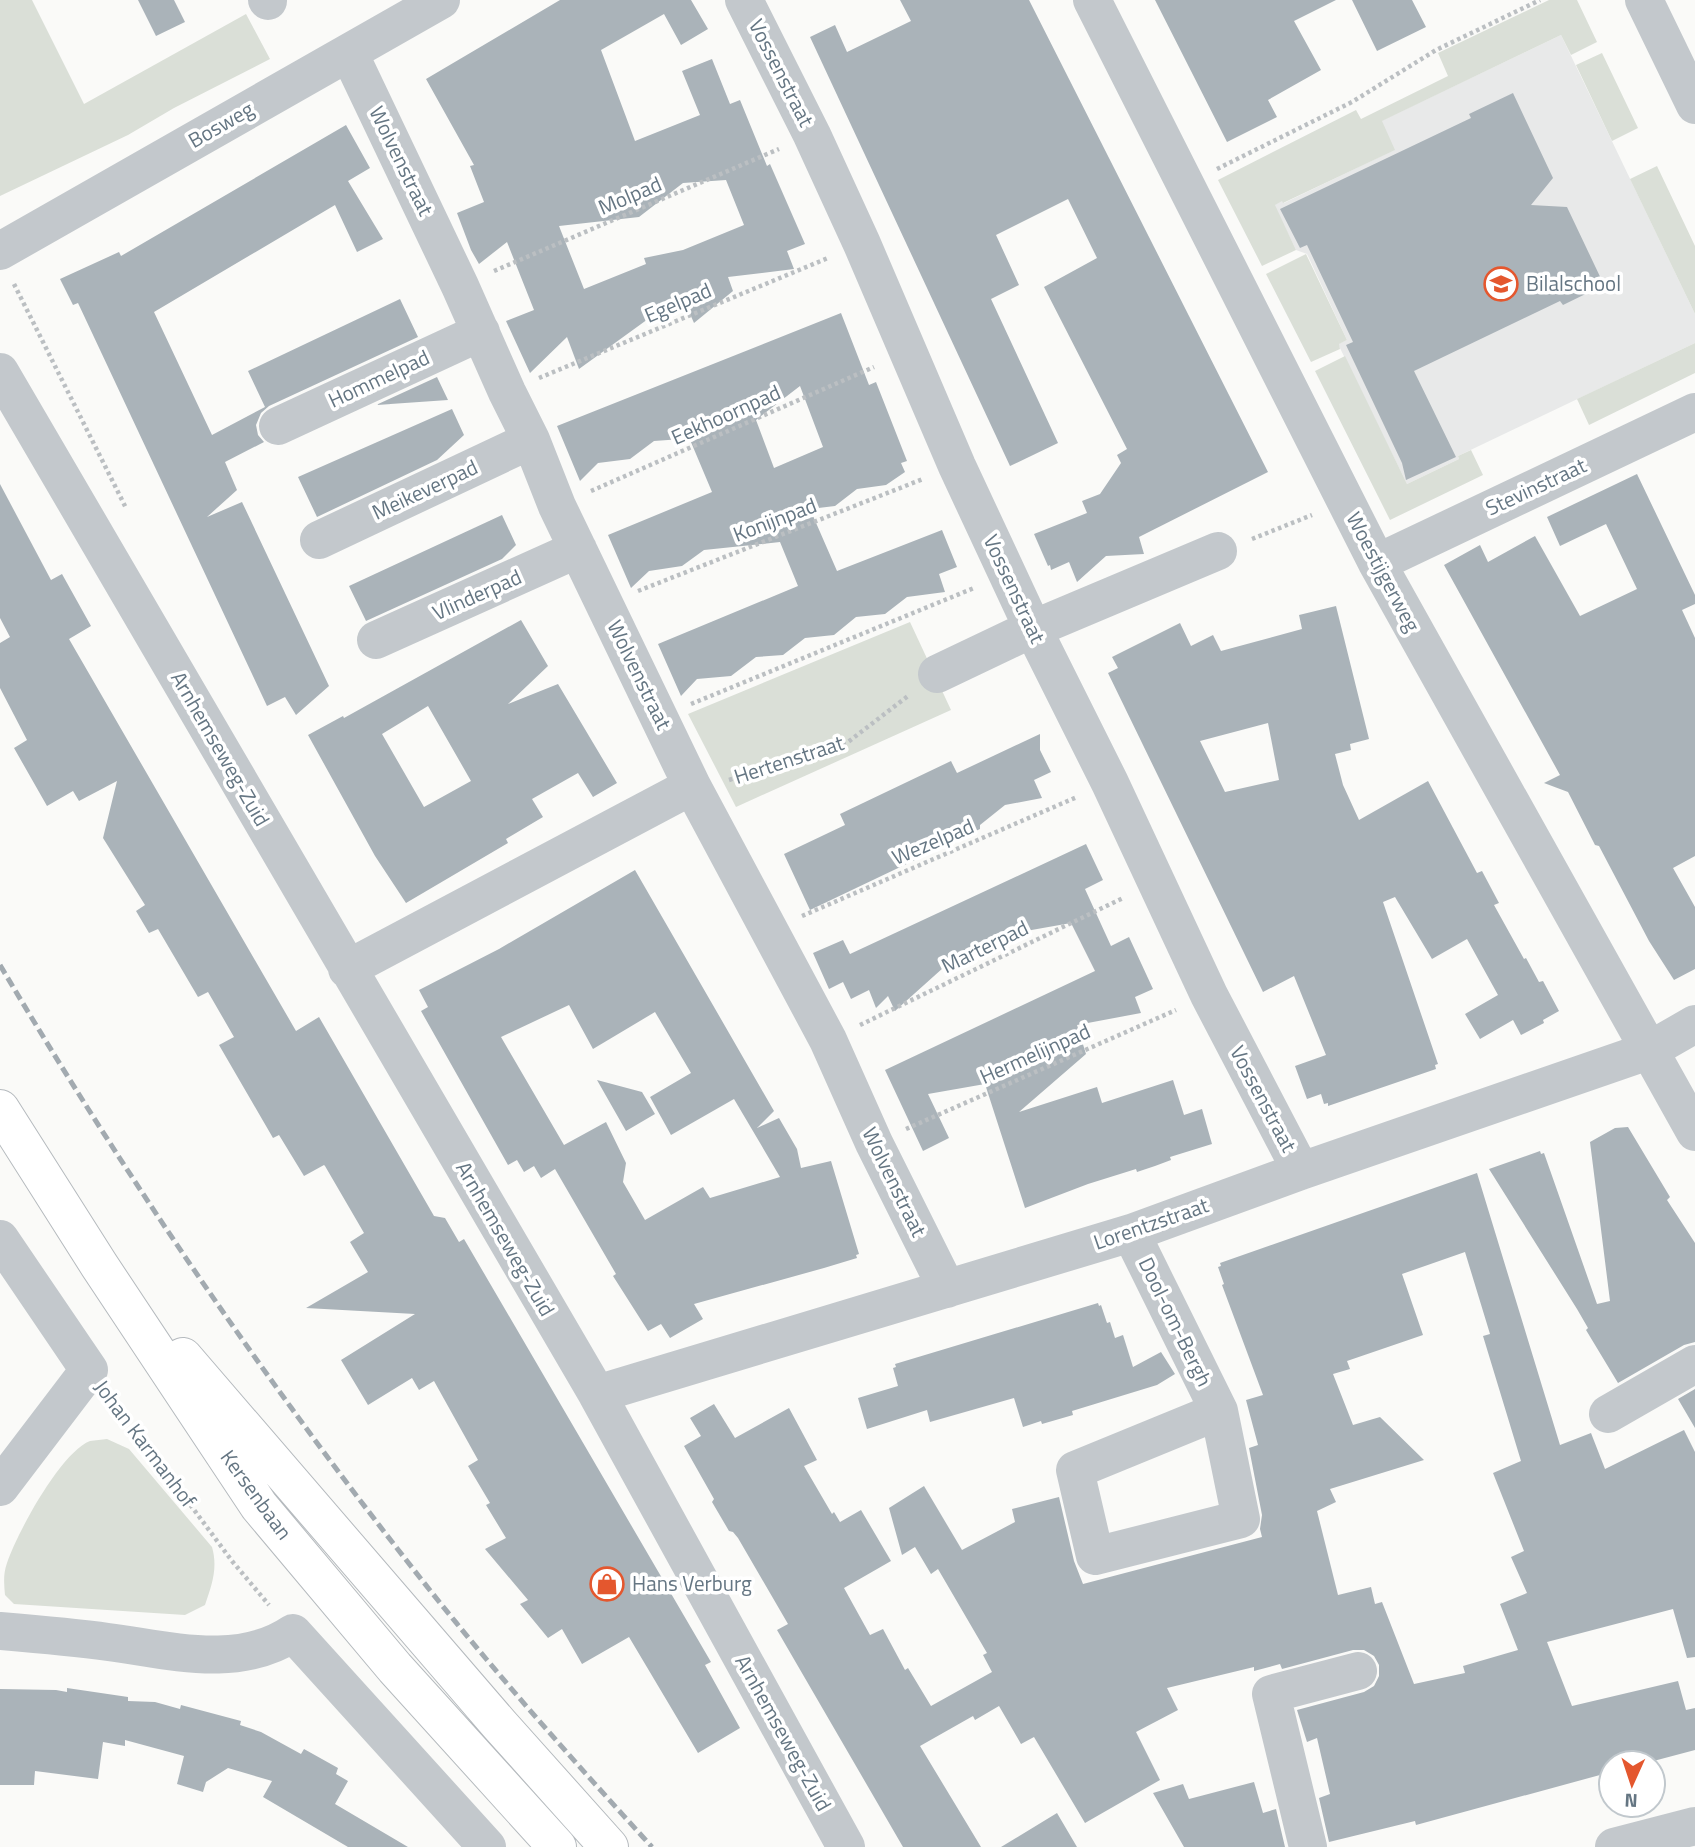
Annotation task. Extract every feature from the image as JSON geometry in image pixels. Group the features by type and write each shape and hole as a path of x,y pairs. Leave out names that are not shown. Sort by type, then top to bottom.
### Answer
{"main road":[{"name":"Kersenbaan","path":"0,1109 99,1265 259,1506 395,1668 556,1847"},
{"path":"99,1265 209,1385 499,1724 609,1847"}],"street":[{"name":"Bosweg","path":"6,266 349,53 441,0"},
{"name":"Vossenstraat","path":"744,0 812,135 957,466 1033,629 1110,783 1209,995 1301,1171"},
{"name":"Woestijgerweg","path":"1092,0 1377,563 1695,1132"},
{"path":"1644,0 1695,106"},
{"name":"Wolvenstraat","path":"349,53 531,440 557,506 659,718 692,786 828,1040 874,1143 947,1289"},
{"name":"Hommelpad","path":"278,426 481,332"},
{"name":"Arnhemseweg-Zuid","path":"0,372 597,1394 846,1847"},
{"name":"Stevinstraat","path":"1377,563 1695,412"},
{"name":"Meikeverpad","path":"318,540 531,440"},
{"name":"Vlinderpad","path":"376,640 578,550"},
{"path":"937,674 1033,629 1218,551"},
{"path":"347,969 692,786"},
{"name":"Lorentzstraat","path":"597,1394 1131,1233 1648,1051 1695,1024"},
{"name":"Dool-om-Bergh","path":"1131,1233 1219,1411 1241,1519 1096,1556 1075,1470 1219,1411"},
{"path":"0,1239 89,1370"},
{"path":"1608,1414 1695,1364"},
{"name":"Johan Karmanhof","path":"0,1487 89,1370"},
{"path":"0,1631 63,1636 208,1656 260,1648 293,1633 487,1847"},
{"path":"1308,1847 1272,1694 1358,1671"},
{"path":"1614,1847 1695,1826"}],"path":[{"path":"1185,185 1352,102 1436,50 1540,0"},
{"name":"Molpad","path":"460,286 812,135"},
{"name":"Egelpad","path":"507,392 862,244"},
{"path":"6,266 131,518"},
{"name":"Eekhoornpad","path":"557,506 907,352"},
{"name":"Konijnpad","path":"605,604 957,466"},
{"path":"1218,551 1346,502"},
{"path":"659,718 1007,574"},
{"name":"Hertenstraat","path":"692,786 736,779 848,742 937,674"},
{"name":"Wezelpad","path":"769,930 1110,783"},
{"name":"Marterpad","path":"828,1040 1156,882"},
{"name":"Hermelijnpad","path":"874,1143 1209,995"},
{"name":"Johan Karmanhof","path":"89,1370 232,1561 293,1633"}],"shaded area":[{"path":"0,0 32,0 84,104 246,14 270,59 128,135 0,196"},
{"path":"1549,0 1577,0 1597,42 1571,55 1561,35 1382,121 1395,150 1275,205 1296,250 1262,266 1218,180 1356,110 1361,119 1448,76 1438,53"},
{"name":"Bilalschool","path":"1561,35 1695,314 1695,343 1458,456 1459,459 1407,484 1338,344 1347,340 1307,254 1296,250 1274,205 1282,200 1284,203 1394,150 1381,121"},
{"path":"1602,53 1638,128 1612,141 1576,65"},
{"path":"1657,166 1695,246 1695,314 1630,179"},
{"path":"1306,254 1347,340 1339,344 1340,349 1311,362 1266,274"},
{"path":"1695,343 1695,373 1589,425 1577,399"},
{"path":"1345,356 1407,484 1459,459 1458,456 1471,450 1483,475 1390,520 1315,371"},
{"path":"910,622 951,710 736,807 688,714"},
{"path":"107,1439 129,1449 212,1547 214,1569 205,1605 185,1615 14,1604 5,1595 4,1575 7,1563 41,1495 66,1460 79,1448 90,1441"}],"building":[{"path":"138,0 174,0 185,22 156,36"},
{"path":"560,0 691,0 708,29 681,45 664,14 601,50 635,141 700,115 682,71 712,59 730,104 740,100 767,166 770,164 805,244 787,251 794,269 728,277 733,291 694,323 687,307 682,311 677,298 579,369 567,337 530,373 506,321 534,310 507,242 479,264 471,250 457,213 484,202 470,166 474,165 426,79","holes":["726,180 744,225 683,250 644,258 646,264 584,289 559,226 639,217 683,183"]},
{"path":"900,0 1029,0 1268,472 1139,537 1144,554 1106,556 1077,582 1069,562 1051,570 1034,534 1087,513 1082,501 1100,494 1121,463 1117,455 1127,449 1044,287 1097,258 1068,199 996,235 1019,285 991,299 1058,443 1010,466 810,37 835,25 847,52 911,21"},
{"path":"1155,0 1336,0 1294,21 1321,70 1268,100 1277,117 1227,142"},
{"path":"1352,0 1412,0 1426,27 1377,51"},
{"path":"1513,93 1553,178 1531,205 1567,207 1604,285 1563,305 1560,301 1414,371 1456,457 1406,480 1402,463 1346,345 1353,342 1307,245 1300,248 1280,209 1471,118 1469,114"},
{"path":"346,125 370,168 348,181 383,239 357,252 335,205 154,312 212,435 265,407 248,371 400,299 418,337 269,406 261,413 256,425 258,435 264,442 225,462 237,490 207,517 242,502 329,686 296,715 285,697 267,706 78,303 73,305 60,279 119,252 121,256"},
{"path":"841,313 869,385 876,382 907,461 901,463 905,472 886,485 857,489 835,506 810,509 837,571 942,530 957,567 939,574 945,592 907,597 885,614 856,617 834,635 805,638 783,655 756,657 731,676 697,679 681,696 658,644 798,586 780,542 704,550 682,566 649,571 631,588 608,535 712,492 688,435 682,439 654,441 630,459 598,463 580,481 557,426","holes":["800,386 823,447 774,468 756,420"]},
{"path":"437,377 448,400 376,405"},
{"path":"452,409 464,435 437,460 317,517 298,477"},
{"path":"1637,474 1695,595 1695,604 1682,610 1695,638 1695,856 1673,868 1695,907 1695,969 1674,980 1649,941 1568,792 1544,783 1560,775 1444,565 1480,545 1488,562 1535,536 1580,616 1637,589 1606,524 1560,546 1547,517"},
{"path":"0,484 51,580 62,574 91,626 69,639 296,1031 319,1017 434,1216 445,1218 459,1242 464,1239 711,1662 705,1665 740,1728 698,1753 629,1637 582,1664 562,1629 548,1638 520,1604 528,1600 485,1549 506,1538 486,1505 490,1503 468,1466 478,1460 434,1381 419,1390 412,1378 368,1405 341,1360 415,1314 306,1308 368,1272 350,1242 364,1233 325,1166 304,1176 279,1135 273,1138 219,1045 234,1037 208,992 198,997 158,929 149,933 136,911 145,905 103,838 117,781 79,801 73,791 47,806 14,748 27,740 0,688 0,643 10,637 0,618"},
{"path":"502,515 516,545 502,559 366,621 349,586"},
{"path":"1336,606 1369,739 1350,744 1351,750 1335,754 1343,785 1359,820 1428,781 1477,873 1482,871 1499,903 1494,905 1524,959 1526,958 1539,982 1543,981 1559,1011 1543,1020 1544,1023 1521,1035 1513,1020 1480,1039 1465,1014 1498,995 1467,939 1432,959 1395,897 1383,902 1438,1064 1435,1065 1436,1069 1328,1106 1328,1103 1324,1104 1321,1094 1307,1099 1295,1066 1326,1055 1294,976 1263,992 1108,673 1118,668 1112,657 1180,623 1191,646 1213,635 1221,651 1302,629 1299,615","holes":["1268,723 1279,780 1225,792 1200,741"]},
{"path":"521,620 548,666 508,704 558,684 617,783 593,797 578,773 532,799 543,817 506,839 508,843 406,903 375,856 308,735 343,716 344,718","holes":["428,706 471,781 424,807 382,734"]},
{"path":"1040,734 1040,750 1051,772 1034,780 1042,798 1005,805 980,825 980,829 810,910 784,854 845,825 840,814 951,761 957,773"},
{"path":"1086,844 1103,880 1085,889 1111,946 1129,937 1153,989 1135,997 1141,1013 1077,1025 1086,1054 1019,1112 1097,1087 1102,1103 1173,1080 1184,1115 1202,1109 1212,1144 1170,1157 1171,1160 1155,1166 1088,1184 1025,1208 985,1084 928,1094 949,1138 923,1151 885,1070 1095,971 1071,923 1004,935 983,953 953,959 895,1011 888,996 876,1008 869,990 851,999 843,982 829,989 813,953 843,940 850,954"},
{"path":"635,870 774,1111 757,1128 779,1118 797,1149 801,1168 831,1161 859,1254 856,1255 857,1258 694,1304 703,1319 670,1338 661,1324 648,1331 613,1276 616,1274 555,1169 541,1178 534,1166 524,1172 517,1160 508,1165 421,1011 428,1007 419,990 499,949","holes":["569,1005 593,1049 655,1012 691,1073 650,1097 671,1135 734,1099 780,1177 710,1198 703,1187 645,1220 623,1182 626,1163 606,1122 564,1145 501,1037"]},
{"path":"597,1080 642,1092 655,1114 626,1131"},
{"path":"1628,1127 1670,1197 1667,1200 1695,1243 1695,1342 1684,1345 1618,1383 1586,1330 1588,1328 1577,1309 1489,1169 1540,1151 1541,1154 1544,1153 1597,1304 1610,1301 1590,1142 1615,1128"},
{"path":"1477,1173 1560,1445 1591,1433 1605,1469 1684,1430 1695,1452 1695,1657 1687,1658 1673,1609 1547,1642 1572,1706 1678,1681 1686,1710 1695,1708 1695,1750 1667,1757 1667,1749 1597,1749 1597,1776 1416,1825 1415,1821 1329,1842 1319,1798 1330,1794 1317,1738 1307,1742 1297,1710 1364,1692 1374,1686 1379,1676 1379,1665 1374,1656 1364,1650 1353,1650 1282,1669 1280,1664 1254,1671 1254,1667 1167,1688 1178,1710 1136,1732 1160,1780 1085,1823 1034,1737 1021,1744 999,1706 975,1720 973,1716 920,1746 981,1847 903,1847 777,1630 788,1624 738,1538 729,1531 712,1502 714,1499 684,1446 701,1436 690,1418 714,1404 735,1438 789,1408 817,1460 804,1466 832,1514 834,1512 840,1522 861,1510 891,1561 844,1588 870,1635 883,1629 905,1670 908,1668 931,1706 992,1672 983,1655 987,1653 938,1569 931,1574 915,1547 902,1555 889,1508 924,1486 962,1550 1015,1522 1012,1509 1059,1497 1074,1561 1083,1584 1262,1537 1262,1515 1249,1448 1258,1445 1246,1400 1263,1395 1222,1285 1224,1284 1218,1267 1221,1266 1220,1263","holes":["1465,1252 1490,1334 1483,1336 1521,1461 1493,1473 1524,1551 1511,1557 1527,1593 1500,1604 1518,1650 1463,1666 1465,1673 1414,1684 1382,1602 1375,1604 1371,1587 1338,1595 1317,1511 1336,1502 1330,1489 1424,1460 1380,1417 1353,1425 1333,1374 1350,1369 1347,1361 1423,1335 1402,1274"]},
{"path":"1098,1303 1107,1323 1110,1322 1115,1338 1123,1335 1133,1367 1161,1352 1175,1374 1157,1385 1072,1411 1073,1415 1042,1424 1041,1421 1023,1427 1014,1398 930,1422 927,1410 867,1429 858,1398 898,1386 893,1368 896,1367 895,1364"},
{"path":"1695,1389 1695,1428 1678,1399"},
{"path":"67,1688 128,1697 128,1701 155,1702 180,1709 181,1705 241,1721 240,1725 261,1732 301,1754 304,1749 338,1768 336,1774 348,1781 335,1804 408,1847 348,1847 263,1797 272,1781 228,1768 206,1782 203,1792 177,1784 184,1756 125,1740 125,1746 103,1742 98,1779 35,1771 34,1785 0,1785 0,1689 67,1692"},
{"path":"1254,1782 1263,1813 1276,1809 1285,1847 1184,1847 1153,1793 1183,1784 1189,1799"},
{"path":"1057,1813 1077,1847 1001,1847"}],"railway":[{"path":"0,965 146,1199 303,1424 471,1641 652,1847"}],"place":[{"name":"Bilalschool","path":"1501,284"},
{"name":"Hans Verburg","path":"607,1584"}]}
